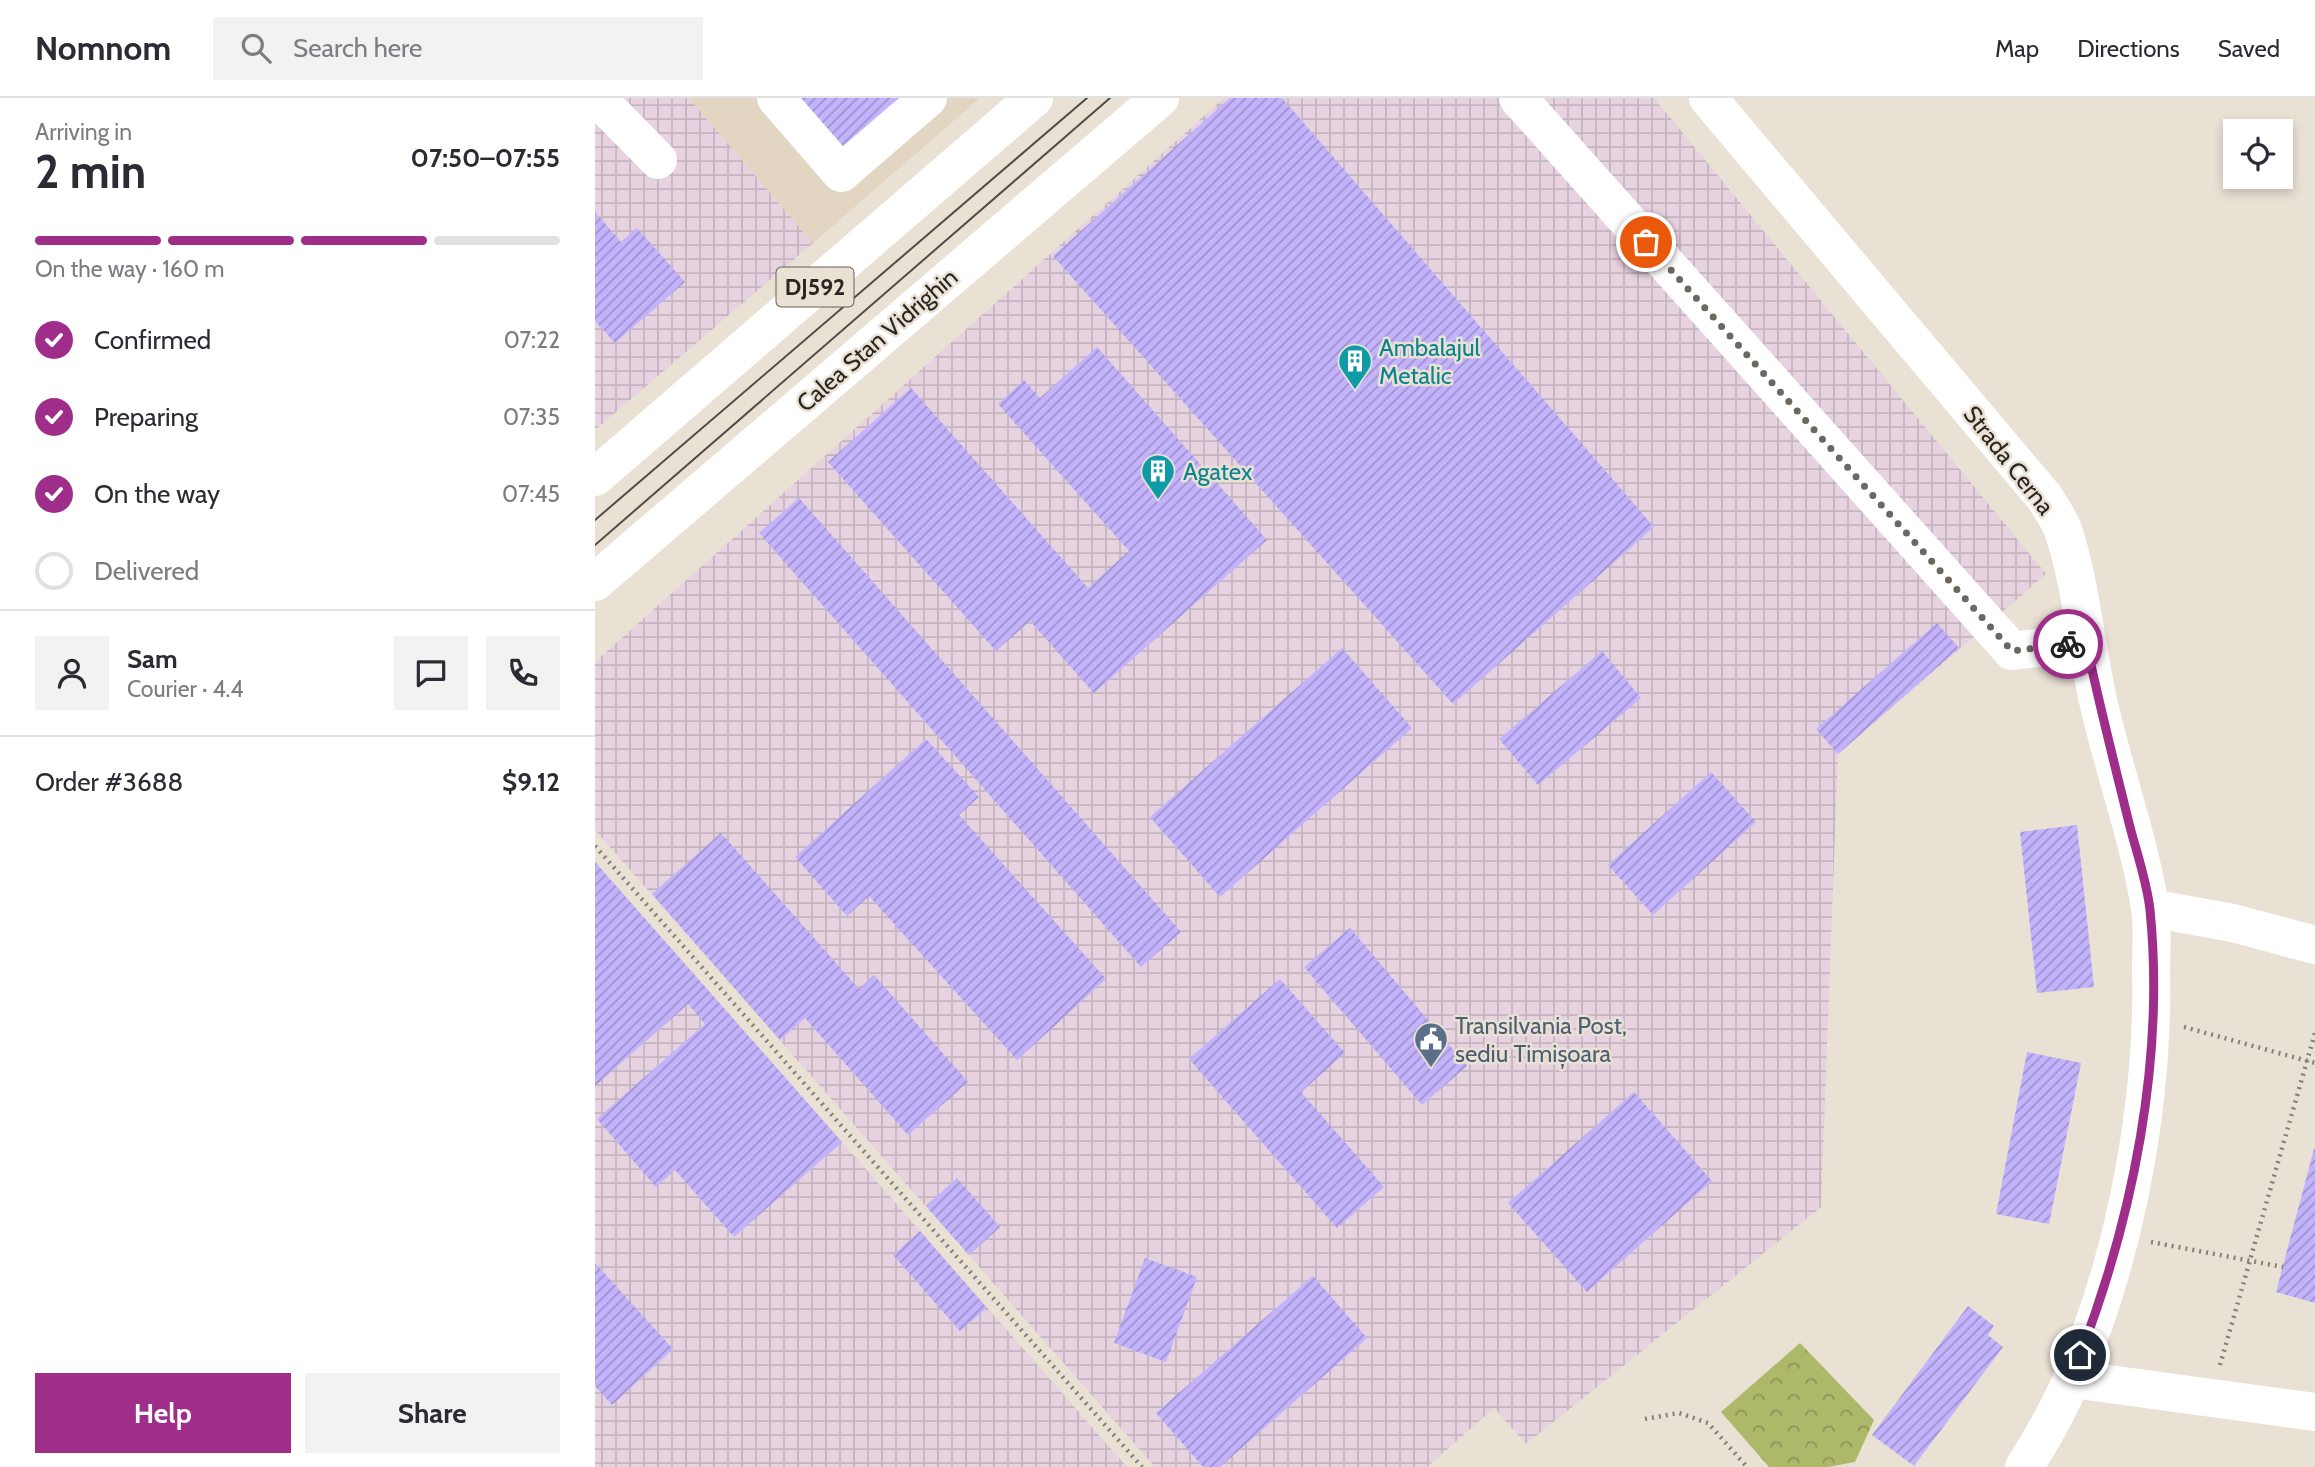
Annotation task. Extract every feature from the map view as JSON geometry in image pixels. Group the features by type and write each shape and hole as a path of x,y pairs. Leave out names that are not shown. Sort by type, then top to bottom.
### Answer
{"street":[{"path":"597,98 658,160"},
{"path":"776,98 841,173 928,98"},
{"name":"DJ592","path":"595,477 1034,98"},
{"name":"Calea Stan Vidrighin","path":"595,582 1160,98"},
{"path":"1518,98 2012,651 2086,642"},
{"name":"Strada Cerna","path":"1708,98 2045,498 2062,529 2086,642 2150,908 2153,1018 2139,1149 2120,1235 2072,1379 2047,1430 2024,1467"},
{"path":"2150,908 2233,923 2315,945"},
{"path":"2072,1379 2315,1412"}],"path":[{"path":"595,846 1142,1467"},
{"path":"2153,1018 2315,1063"},
{"path":"2211,1398 2315,1033"},
{"path":"2120,1235 2283,1267"},
{"path":"1644,1419 1679,1413 1708,1423 1747,1467"}],"shaded area":[{"path":"595,98 689,98 813,243 595,430"},
{"path":"689,98 980,98 813,243"},
{"path":"1224,98 1654,98 2046,574 1838,754 1821,1207 1526,1444 1494,1408 1427,1467 1155,1467 595,830 595,662"},
{"path":"595,862 842,1142 1127,1467 595,1467"}],"green space":[{"path":"1800,1343 1874,1420 1855,1462 1828,1467 1769,1467 1721,1412"}],"building":[{"path":"787,98 915,98 842,161"},
{"name":"Ambalajul Metalic","path":"1230,98 1282,98 1654,527 1453,704 1053,256"},
{"path":"595,212 621,242 637,228 685,282 615,343 595,321"},
{"name":"Agatex","path":"1097,347 1267,540 1094,693 1030,621 996,651 828,462 911,388 1088,588 1129,551 998,404 1024,380 1040,398"},
{"path":"799,498 1181,932 1141,967 759,533"},
{"path":"1937,623 1959,648 1838,754 1816,729"},
{"path":"1342,648 1412,728 1220,897 1150,817"},
{"path":"1602,651 1641,698 1538,785 1499,739"},
{"path":"926,739 979,797 959,815 1106,979 1017,1060 869,896 847,916 795,857"},
{"path":"1711,772 1756,822 1653,915 1608,865"},
{"path":"2077,825 2094,987 2037,993 2020,832"},
{"path":"721,833 859,989 874,975 968,1082 908,1135 805,1018 780,1040 652,894"},
{"path":"595,862 842,1142 734,1237 675,1170 656,1187 597,1119 705,1024 688,1004 595,1086"},
{"path":"1350,928 1467,1066 1422,1105 1304,967"},
{"path":"1280,979 1345,1053 1301,1092 1384,1187 1337,1228 1189,1059"},
{"path":"2027,1052 2081,1063 2049,1224 1996,1214"},
{"path":"1634,1092 1712,1181 1587,1292 1508,1203"},
{"path":"2315,1149 2315,1303 2276,1292"},
{"path":"957,1178 1000,1227 969,1255 926,1206"},
{"path":"920,1231 987,1308 960,1331 893,1255"},
{"path":"1145,1258 1197,1277 1166,1362 1114,1343"},
{"path":"595,1263 673,1349 612,1405 595,1386"},
{"path":"1313,1276 1367,1338 1220,1467 1203,1467 1156,1413"},
{"path":"1968,1306 1994,1326 1988,1335 2003,1347 1914,1466 1872,1435"}],"tram line":[{"path":"595,520 1087,98"},
{"path":"595,545 1110,98"}],"way so far":[{"path":"1646,242 2012,651 2068,644"}],"place":[{"name":"Ambalajul Metalic","path":"1355,391"},
{"name":"Agatex","path":"1158,501"},
{"name":"Transilvania Post, sediu Timișoara","path":"1431,1069"}],"route":[{"path":"2068,644 2086,642 2150,908 2153,1018 2139,1149 2128,1205 2096,1314 2080,1355"}]}
